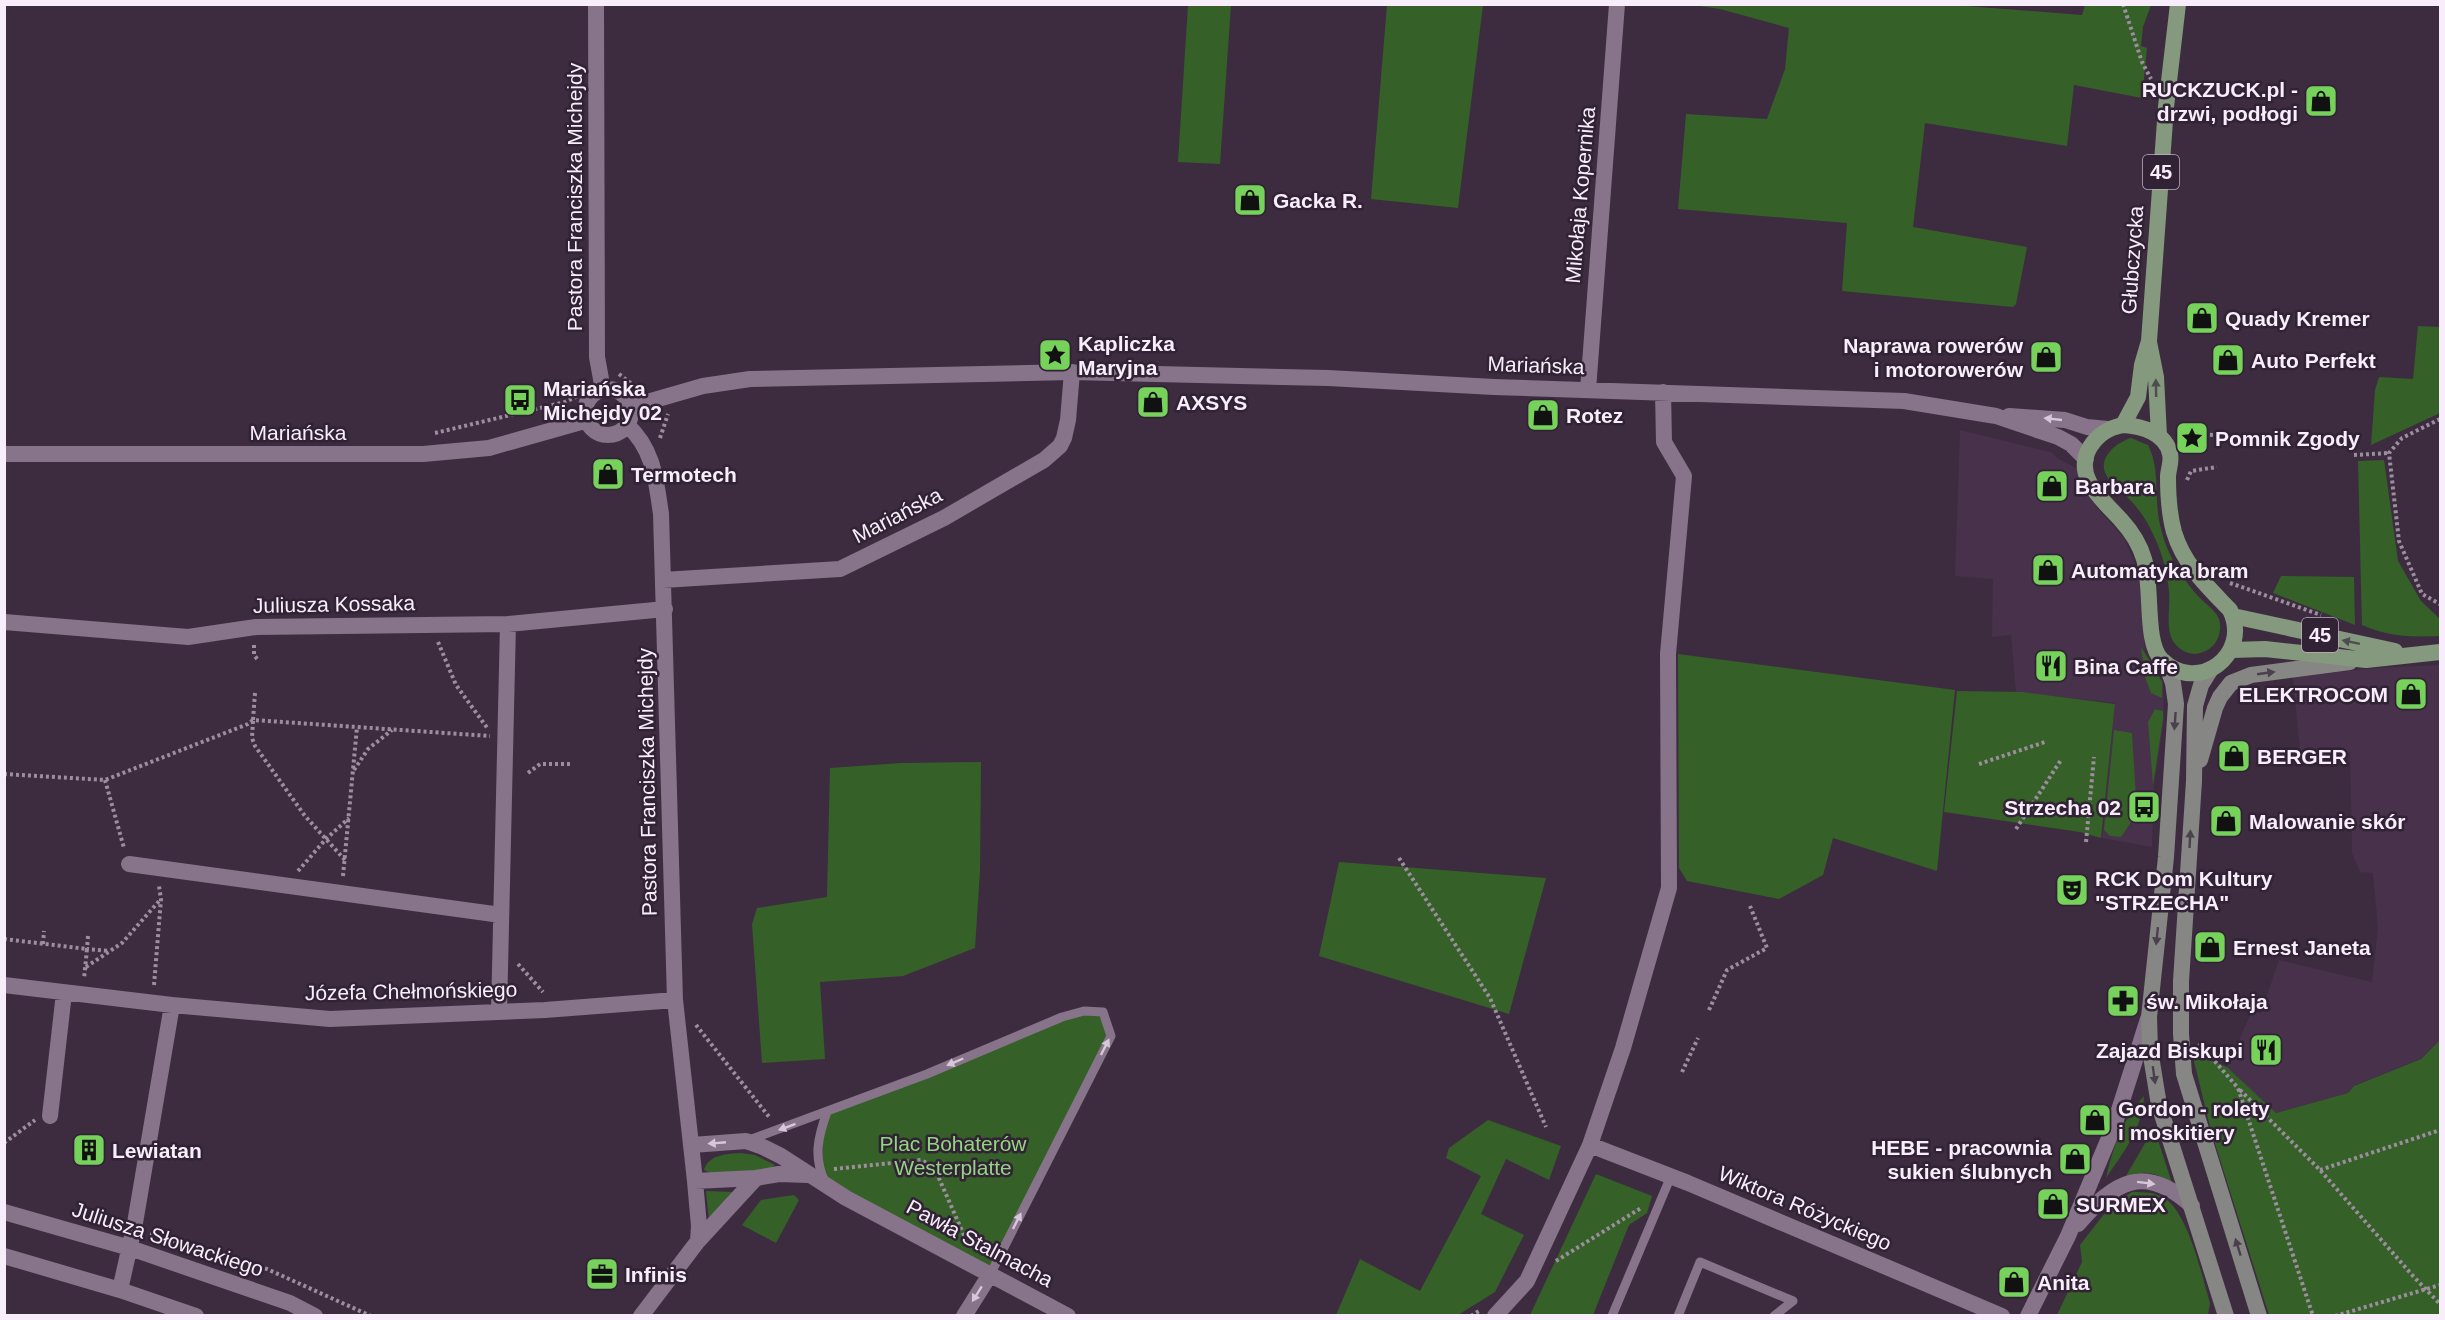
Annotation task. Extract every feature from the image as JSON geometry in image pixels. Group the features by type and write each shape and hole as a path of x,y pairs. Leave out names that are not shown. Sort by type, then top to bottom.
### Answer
{"main road":[{"name":"Głubczycka","path":"2115,427 2138,397 2142,365 2149,341 2166,108 2178,4"},
{"name":"Głubczycka","path":"2149,341 2166,434"},
{"path":"2115,427 2144,428 2166,434"},
{"name":"45","path":"2086,459 2096,438 2115,427"},
{"name":"45","path":"2166,434 2170,455 2168,501 2174,533 2181,551 2197,577 2230,610 2233,616 2408,654"},
{"path":"2086,459 2088,480 2093,489 2123,521 2144,558 2150,585 2152,645 2156,654 2166,664 2184,672 2203,672 2211,669 2227,657 2232,650 2235,632 2233,616"},
{"name":"45","path":"2232,650 2265,649 2366,660 2440,652"},
{"path":"2194,781 2215,708 2231,683 2251,675 2366,660"},
{"path":"2166,664 2173,683 2176,704 2166,857 2149,1017 2155,1089 2226,1316"},
{"path":"2211,669 2201,685 2195,706 2194,781 2181,981 2181,1034 2184,1074 2259,1316"}],"street":[{"name":"Pastora Franciszka Michejdy","path":"596,4 597,357 603,390"},
{"name":"Mikołaja Kopernika","path":"1587,390 1617,4"},
{"name":"Mariańska","path":"663,580 840,569 944,518 1044,460 1060,446 1068,420 1072,372"},
{"name":"Mariańska","path":"630,407 702,386 734,380 1072,372 1351,378 1494,387 1904,401 1996,416 2065,420 2087,427 2115,427"},
{"path":"611,389 622,394 630,407 631,414 627,425 618,432 608,434 594,429 588,420 586,408 589,400 603,390 611,389"},
{"path":"1488,1313 1527,1281 1590,1145 1623,1048 1669,888 1668,654 1684,476 1664,442 1663,392"},
{"name":"Mariańska","path":"1996,416 2058,437 2071,444 2086,459"},
{"name":"Mariańska","path":"4,454 423,454 489,448 588,420"},
{"name":"Pastora Franciszka Michejdy","path":"627,425 641,440 653,466 661,514 675,1000 692,1146 699,1226 698,1241"},
{"name":"Juliusza Kossaka","path":"4,622 188,637 256,627 508,624 665,609"},
{"path":"499,1012 508,624"},
{"path":"129,864 501,915"},
{"name":"Józefa Chełmońskiego","path":"4,985 154,1001 172,1005 330,1019 545,1010 675,1000"},
{"path":"50,1112 64,993"},
{"path":"120,1290 130,1248 172,1005"},
{"path":"2028,1316 2068,1236 2114,1126 2149,1017"},
{"name":"Pawła Stalmacha","path":"692,1146 746,1141 780,1156 829,1189 991,1273 1068,1316"},
{"name":"Wiktora Różyckiego","path":"1590,1145 1671,1176 2002,1316"},
{"path":"695,1181 756,1178 779,1174 808,1175"},
{"path":"641,1316 698,1241 756,1178"},
{"path":"2068,1236 2100,1199 2114,1188 2129,1183 2156,1184 2192,1206"},
{"name":"Juliusza Słowackiego","path":"4,1212 130,1248 290,1303 315,1316"},
{"path":"4,1256 120,1290 196,1316"},
{"path":"964,1316 991,1273"}],"lane":[{"path":"746,1141 927,1074 1062,1017 1084,1011 1103,1012 1111,1036 991,1273"},
{"path":"827,1112 817,1145 817,1155 822,1175 829,1189"},
{"path":"1612,1316 1671,1176"},
{"path":"1678,1316 1700,1262 1793,1300 1774,1316"}],"path":[{"path":"2123,4 2142,62 2166,108"},
{"path":"428,435 565,402 576,397 589,378"},
{"path":"660,443 666,415 671,412"},
{"path":"2354,455 2389,453 2402,438 2440,419"},
{"path":"2166,434 2215,435"},
{"path":"2389,453 2399,541 2422,594 2440,604"},
{"path":"2184,488 2191,471 2217,467"},
{"path":"2222,580 2267,594"},
{"path":"4,774 105,780 248,724 253,720 493,737 456,685 431,625"},
{"path":"4,688 4,698"},
{"path":"255,693 252,738 255,746 305,816 345,860"},
{"path":"341,893 357,727"},
{"path":"354,770 368,749 393,730"},
{"path":"1979,764 2045,742"},
{"path":"2086,842 2094,758"},
{"path":"2016,829 2061,760"},
{"path":"528,773 540,764 571,764"},
{"path":"105,780 129,864"},
{"path":"288,886 326,839 350,817"},
{"path":"1399,858 1490,998 1546,1127"},
{"path":"154,1001 161,899 155,868"},
{"path":"86,967 122,943 161,899"},
{"path":"1709,1010 1727,970 1767,948 1750,906"},
{"path":"43,944 44,931"},
{"path":"82,995 88,936"},
{"path":"4,939 110,951"},
{"path":"500,943 543,992 545,1010"},
{"path":"692,1020 779,1130"},
{"path":"1682,1072 1698,1038"},
{"path":"2198,1041 2238,1088 2320,1170 2440,1304"},
{"path":"2238,1088 2313,1316"},
{"path":"4,1143 50,1112"},
{"path":"2320,1170 2440,1130"},
{"path":"830,1169 921,1160 934,1167 969,1245"},
{"path":"1553,1263 1662,1195"},
{"path":"2335,1316 2440,1285"},
{"path":"1471,1316 1488,1313"}],"shaded area":[{"path":"1960,430 2051,452 2057,458 2078,469 2082,485 2096,507 2124,538 2140,576 2145,651 2163,682 2164,719 2154,785 2152,847 2102,838 2115,703 2016,692 2011,635 1992,637 1993,579 1955,576"},
{"path":"2440,665 2440,1040 2420,1059 2355,1085 2348,1093 2275,1113 2227,1067 2251,1013 2261,1013 2279,960 2372,982 2378,928 2373,873 2360,872 2352,853 2350,752 2300,751 2293,677 2375,668"}],"green space":[{"path":"1188,5 1231,5 1220,164 1178,162"},
{"path":"1387,5 1483,5 1458,208 1371,199"},
{"path":"1693,5 1953,5 2082,15 2085,5 2151,5 2143,27 2141,46 2147,48 2142,98 2074,85 2067,146 1925,123 1913,227 2027,247 2016,304 2013,307 1842,291 1847,223 1678,209 1686,114 1767,119 1785,69 1789,28 1720,9"},
{"path":"2418,326 2440,327 2440,413 2371,445 2375,390 2379,377 2413,379"},
{"path":"2131,438 2148,445 2152,455 2159,518 2171,556 2185,581 2219,619 2220,630 2215,643 2208,650 2200,653 2187,652 2173,642 2169,628 2168,583 2158,545 2149,525 2139,511 2111,483 2105,471 2105,459 2109,453 2113,448"},
{"path":"2384,460 2398,561 2421,601 2440,619 2440,636 2400,635 2362,625 2358,461"},
{"path":"2281,576 2354,577 2355,625 2273,593"},
{"path":"2141,647 2162,682 2162,698 2151,693 2145,677"},
{"path":"1678,654 1955,690 1937,871 1833,838 1823,875 1779,899 1687,881 1679,868"},
{"path":"1957,691 2022,692 2115,704 2101,838 2080,832 1944,812"},
{"path":"2155,709 2163,711 2163,719 2153,785 2148,722"},
{"path":"2114,730 2132,733 2137,813 2121,837 2110,836 2104,830"},
{"path":"981,762 980,871 975,948 903,976 820,982 825,1059 762,1063 752,924 757,908 827,897 830,768 901,763"},
{"path":"1339,862 1546,878 1509,1014 1319,956"},
{"name":"Plac Bohaterów Westerplatte","path":"1103,1012 1111,1036 991,1273 829,1189 818,1163 827,1112 1062,1017"},
{"path":"2440,1040 2440,1315 2269,1315 2211,1131 2192,1053 2227,1067 2276,1113 2348,1093 2354,1086 2421,1059"},
{"path":"2144,1096 2143,1108 2136,1129 2106,1178 2119,1134 2130,1114"},
{"path":"1488,1120 1561,1146 1549,1180 1506,1159 1481,1214 1524,1235 1495,1292 1458,1315 1336,1315 1360,1259 1420,1291 1481,1176 1446,1158 1449,1148"},
{"path":"2154,1128 2172,1183 2161,1176 2150,1173 2126,1176"},
{"path":"741,1153 755,1155 775,1165 772,1168 717,1176 704,1170 714,1158"},
{"path":"1596,1174 1652,1196 1647,1213 1629,1225 1593,1315 1530,1315"},
{"path":"706,1191 733,1192 709,1221"},
{"path":"2132,1192 2150,1193 2163,1197 2175,1208 2182,1219 2194,1248 2210,1303 2208,1315 2057,1315 2082,1262 2080,1245 2112,1204"},
{"path":"794,1195 799,1200 776,1243 742,1225 761,1200"}],"place":[{"name":"RUCKZUCK.pl - drzwi, podłogi","path":"2321,101"},
{"name":"Gacka R.","path":"1250,200"},
{"name":"Quady Kremer","path":"2202,318"},
{"name":"Kapliczka Maryjna","path":"1055,355"},
{"name":"Naprawa rowerów i motorowerów","path":"2046,357"},
{"name":"Auto Perfekt","path":"2228,360"},
{"name":"Mariańska Michejdy 02","path":"520,400"},
{"name":"AXSYS","path":"1153,402"},
{"name":"Rotez","path":"1543,415"},
{"name":"Pomnik Zgody","path":"2192,438"},
{"name":"Termotech","path":"608,474"},
{"name":"Barbara","path":"2052,486"},
{"name":"Automatyka bram","path":"2048,570"},
{"name":"Bina Caffe","path":"2051,666"},
{"name":"ELEKTROCOM","path":"2411,694"},
{"name":"BERGER","path":"2234,756"},
{"name":"Strzecha 02","path":"2144,807"},
{"name":"Malowanie skór","path":"2226,821"},
{"name":"RCK Dom Kultury \"STRZECHA\"","path":"2072,890"},
{"name":"Ernest Janeta","path":"2210,947"},
{"name":"św. Mikołaja","path":"2123,1001"},
{"name":"Zajazd Biskupi","path":"2266,1050"},
{"name":"Gordon - rolety i moskitiery","path":"2095,1120"},
{"name":"Lewiatan","path":"89,1150"},
{"name":"HEBE - pracownia sukien ślubnych","path":"2075,1159"},
{"name":"SURMEX","path":"2053,1204"},
{"name":"Infinis","path":"602,1274"},
{"name":"Anita","path":"2014,1282"}]}
